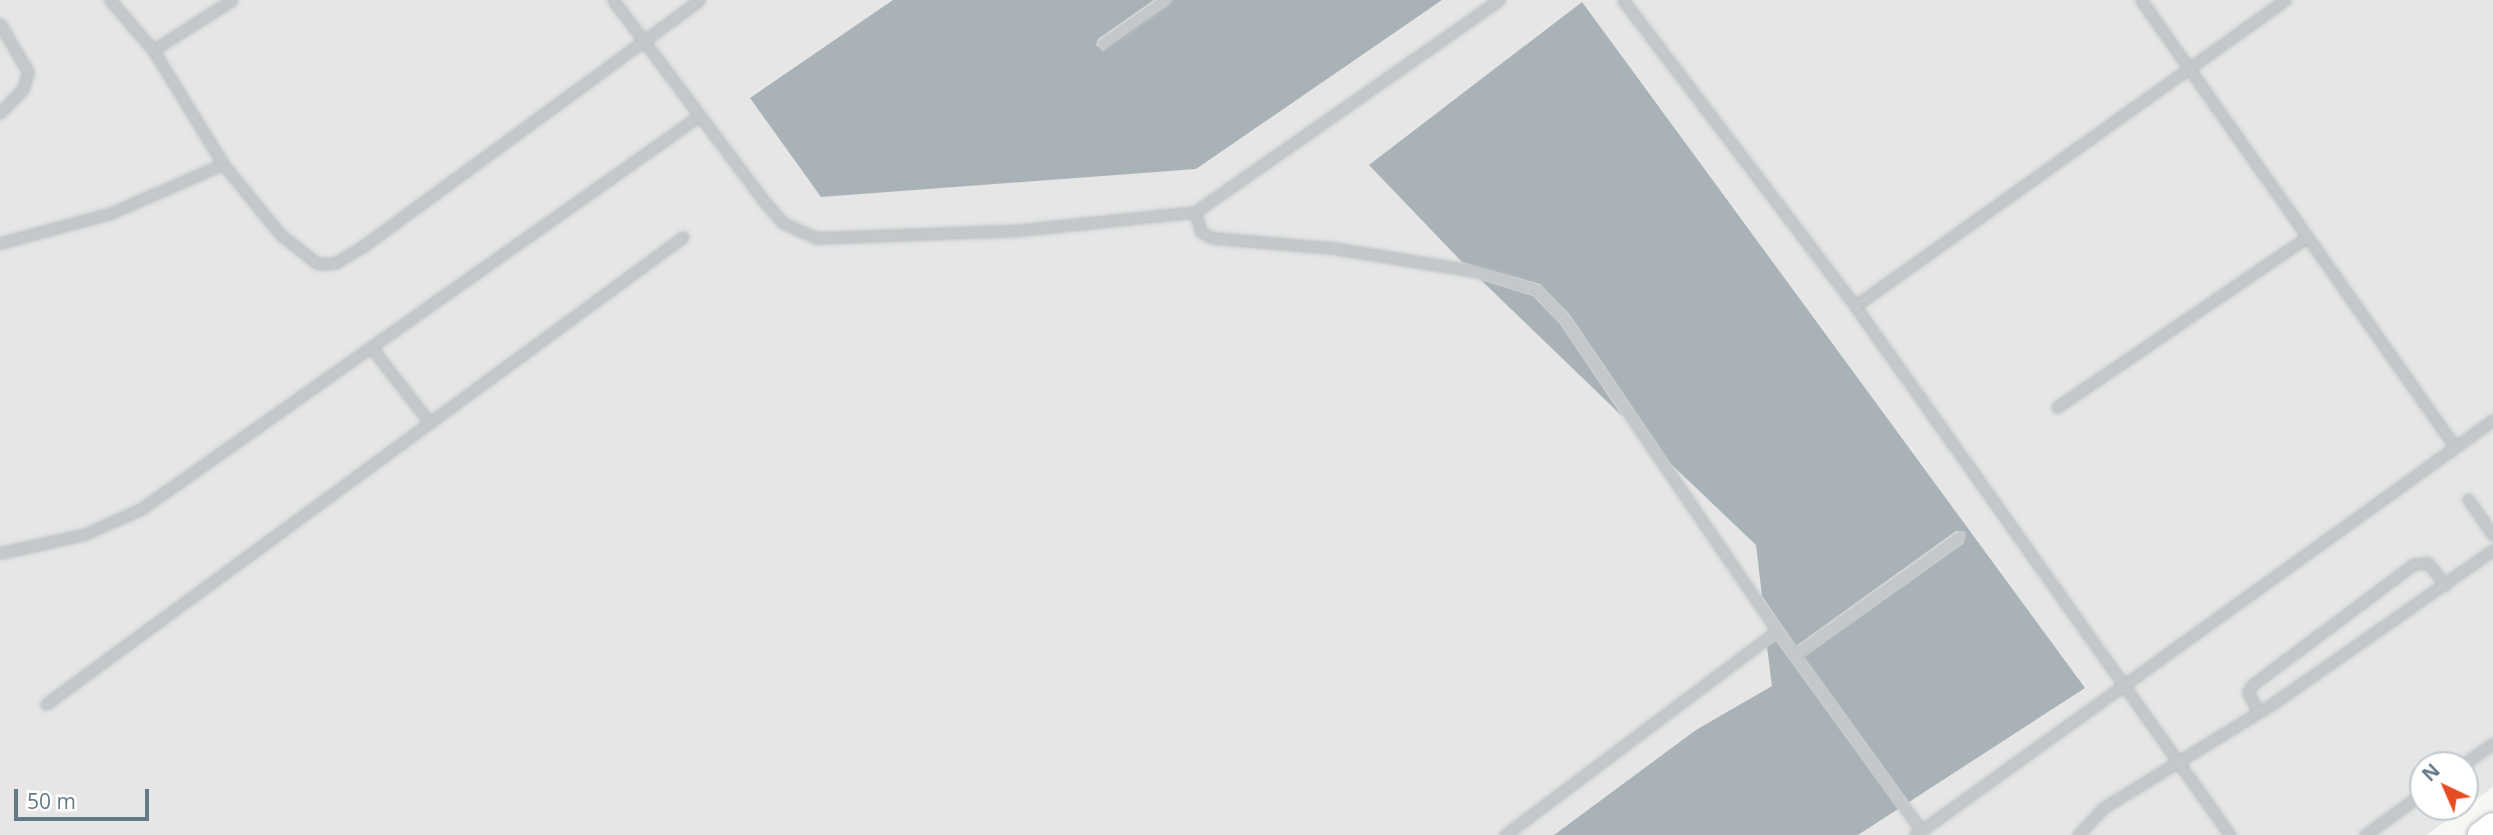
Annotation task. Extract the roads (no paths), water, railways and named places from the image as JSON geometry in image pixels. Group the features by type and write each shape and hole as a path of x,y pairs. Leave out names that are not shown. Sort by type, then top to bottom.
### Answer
{"main road":[{"path":"2481,835 2493,826"}],"lane":[{"path":"110,0 153,50 223,164 304,256 318,264 335,264 699,0"},
{"path":"153,50 232,0"},
{"path":"613,0 642,42 783,223 816,238 1020,230 1195,212 1499,0"},
{"path":"1103,44 1166,0"},
{"path":"1623,0 1855,306 2230,835"},
{"path":"2141,0 2455,447"},
{"path":"1855,306 2284,0"},
{"path":"0,24 28,72 23,89 0,113"},
{"path":"0,553 85,534 141,509 699,116"},
{"path":"0,243 111,213 223,164"},
{"path":"1195,212 1201,232 1213,238 1332,248 1475,271 1537,290 1565,320 1777,631 1919,833 2493,420"},
{"path":"46,704 683,237"},
{"path":"2057,407 2307,237"},
{"path":"371,347 430,423"},
{"path":"2468,499 2493,535"},
{"path":"1795,655 1960,537"},
{"path":"2078,835 2103,808 2258,712 2493,550"},
{"path":"2258,712 2248,692 2252,685 2414,564 2428,563 2445,585"},
{"path":"1505,835 1777,631"},
{"path":"2365,835 2409,803"}]}
